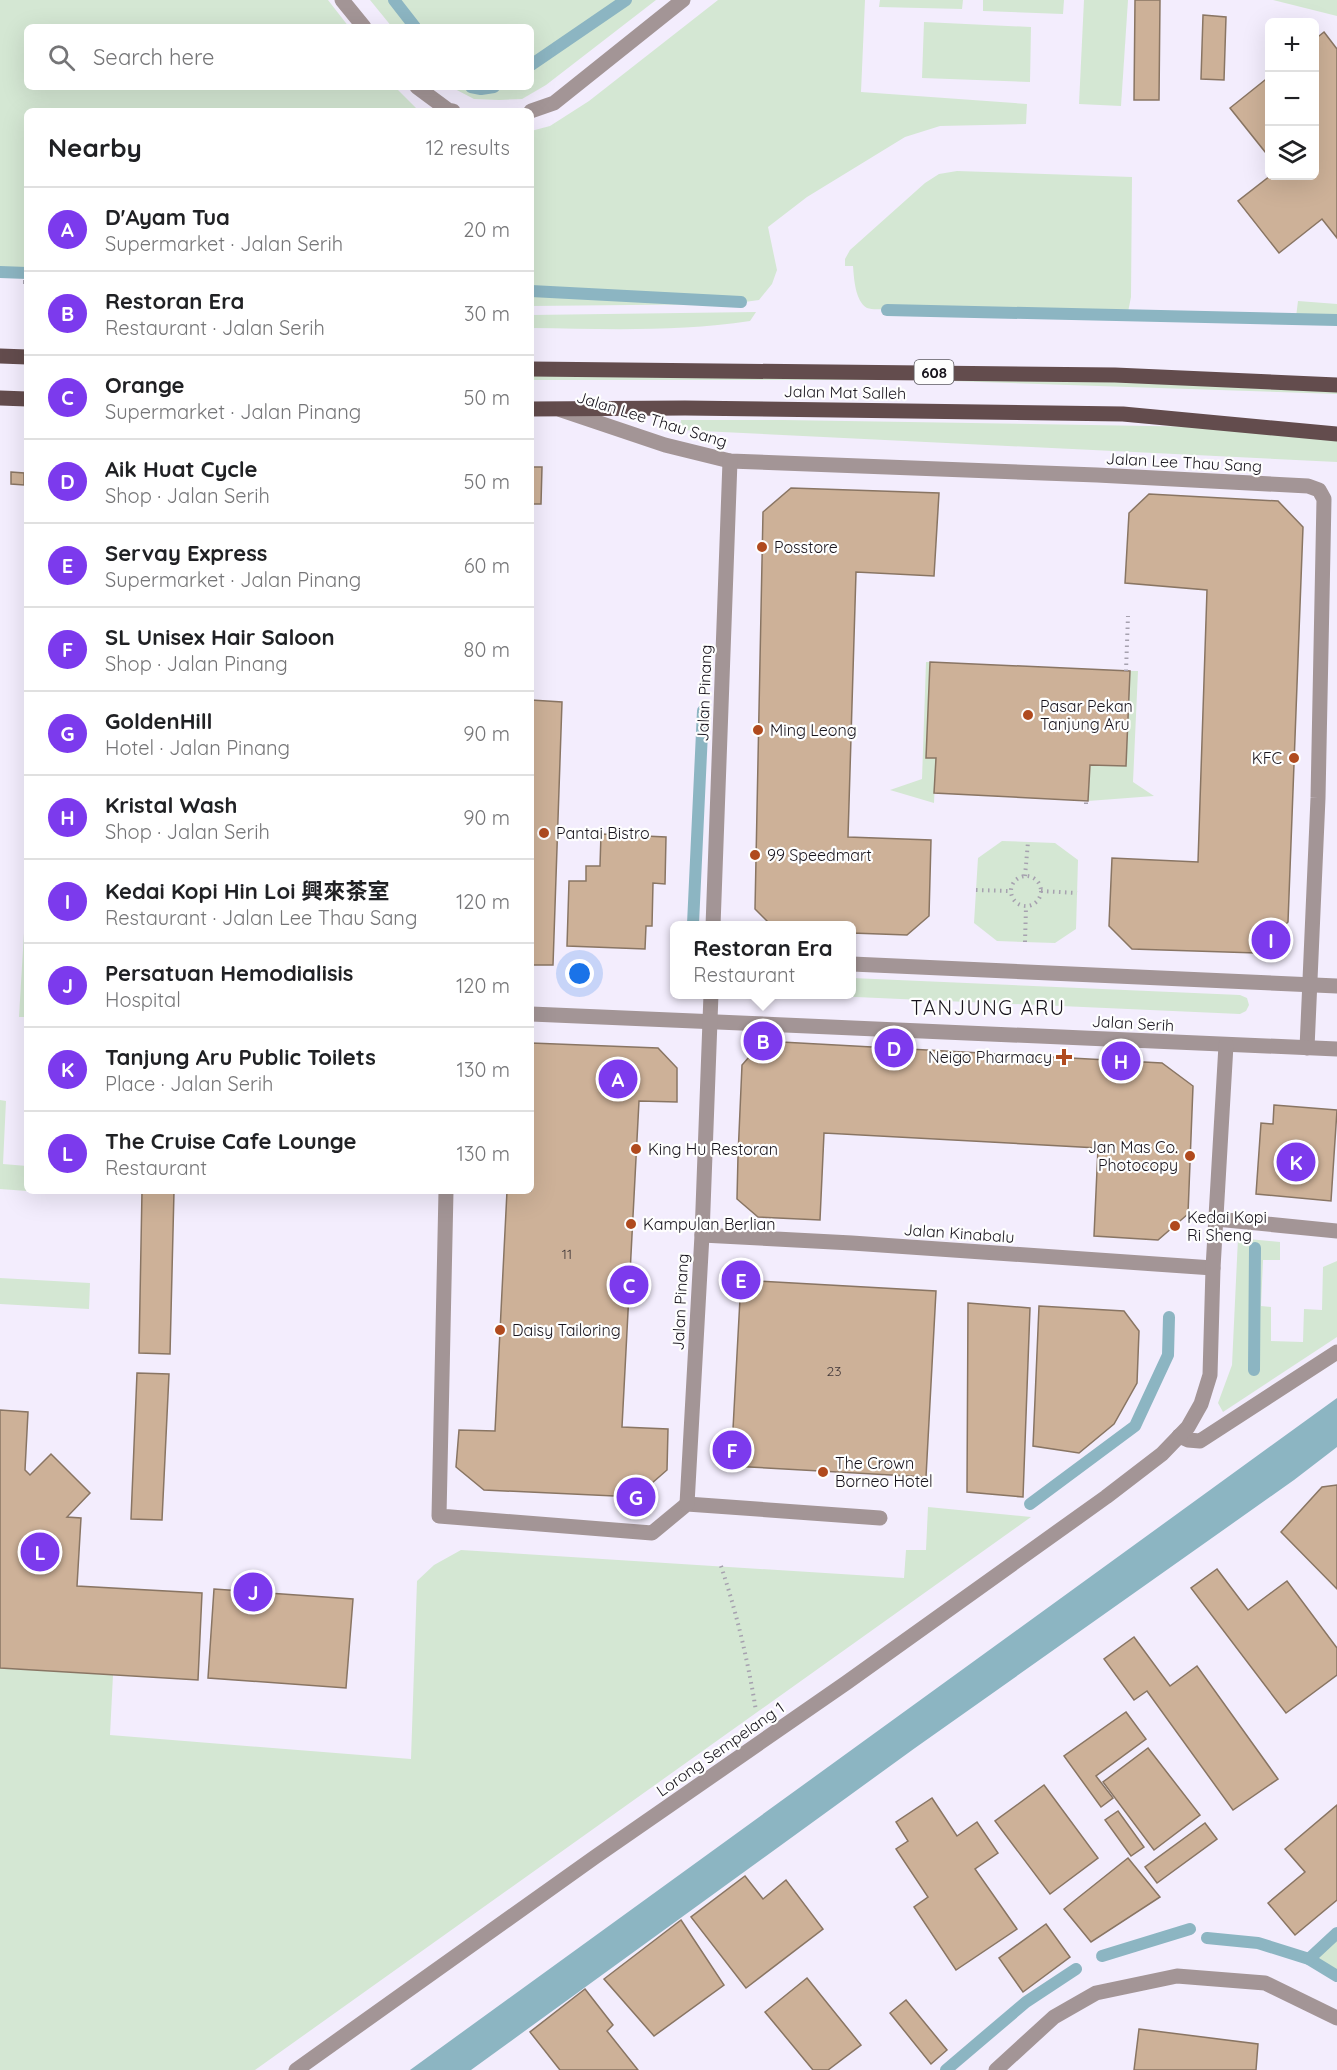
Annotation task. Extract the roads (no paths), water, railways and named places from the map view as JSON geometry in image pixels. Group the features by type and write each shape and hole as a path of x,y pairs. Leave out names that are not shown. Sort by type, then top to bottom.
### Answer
{"main road":[{"path":"0,356 24,357"},
{"name":"Jalan Mat Salleh","path":"534,369 1115,375 1337,385"},
{"path":"0,398 24,399"},
{"name":"Jalan Mat Salleh","path":"534,409 685,408 1123,414 1337,434"}],"street":[{"path":"342,0 362,24"},
{"path":"534,110 554,104 683,0"},
{"path":"421,90 445,108"},
{"name":"Jalan Lee Thau Sang","path":"558,409 665,446 730,461 1097,475 1308,486 1319,490 1323,499 1318,798 1310,985"},
{"name":"Jalan Pinang","path":"713,921 730,461"},
{"path":"856,964 1337,986"},
{"path":"1307,1048 1310,985"},
{"name":"Jalan Pinang","path":"687,1504 702,1235 711,999"},
{"name":"Jalan Serih","path":"534,1014 1337,1049"},
{"name":"Lorong Sempelang 1","path":"296,2070 546,1892 855,1677 1106,1497 1162,1454 1179,1437 1188,1427 1201,1404 1210,1375 1213,1268 1226,1045"},
{"path":"446,1194 439,1516 652,1533 687,1504 880,1518"},
{"path":"1216,1219 1337,1231"},
{"name":"Jalan Kinabalu","path":"702,1235 1213,1268"},
{"path":"1179,1437 1200,1441 1337,1352"},
{"path":"996,2070 1054,2017 1095,1993 1177,1976 1265,1983 1337,2018"}],"water":[{"path":"1337,1398 1337,1447 1294,1480 915,1748 471,2070 410,2070"}],"waterway":[{"path":"394,0 413,24"},
{"path":"534,63 626,0"},
{"path":"0,272 24,273"},
{"path":"534,291 741,302"},
{"path":"887,310 1337,320"},
{"path":"693,921 703,711"},
{"path":"1254,1370 1255,1248"},
{"path":"1030,1504 1135,1426 1168,1355 1169,1317"},
{"path":"1102,1956 1190,1929"},
{"path":"1309,1959 1337,1933"},
{"path":"1207,1938 1258,1943 1309,1959 1337,1976"},
{"path":"946,2070 1026,2002 1076,1969"}],"place":[{"name":"Posstore","path":"762,547"},
{"name":"Pasar Pekan Tanjung Aru","path":"1028,715"},
{"name":"Ming Leong","path":"758,730"},
{"name":"KFC","path":"1294,758"},
{"name":"Pantai Bistro","path":"544,833"},
{"name":"99 Speedmart","path":"755,855"},
{"name":"Kedai Kopi Hin Loi 興來茶室","path":"1271,940"},
{"name":"Restoran Era","path":"763,1041"},
{"name":"Aik Huat Cycle","path":"894,1048"},
{"name":"Neigo Pharmacy","path":"1064,1057"},
{"name":"Kristal Wash","path":"1121,1061"},
{"name":"D'Ayam Tua","path":"618,1079"},
{"name":"King Hu Restoran","path":"636,1149"},
{"name":"Jan Mas Co. Photocopy","path":"1190,1156"},
{"name":"Tanjung Aru Public Toilets","path":"1296,1162"},
{"name":"Kampulan Berlian","path":"631,1224"},
{"name":"Kedai Kopi Ri Sheng","path":"1175,1226"},
{"name":"Servay Express","path":"741,1280"},
{"name":"Orange","path":"629,1285"},
{"name":"Daisy Tailoring","path":"500,1330"},
{"name":"SL Unisex Hair Saloon","path":"732,1450"},
{"name":"The Crown Borneo Hotel","path":"823,1472"},
{"name":"GoldenHill","path":"636,1497"},
{"name":"The Cruise Cafe Lounge","path":"40,1552"},
{"name":"Persatuan Hemodialisis","path":"253,1592"}],"district":[{"name":"TANJUNG ARU","path":"988,1007"}]}
